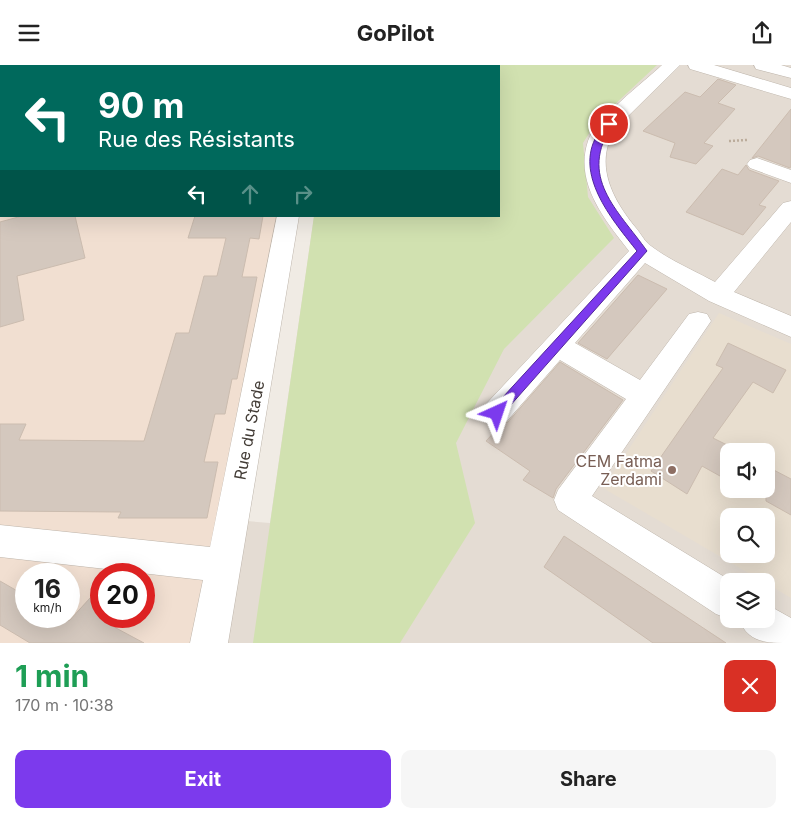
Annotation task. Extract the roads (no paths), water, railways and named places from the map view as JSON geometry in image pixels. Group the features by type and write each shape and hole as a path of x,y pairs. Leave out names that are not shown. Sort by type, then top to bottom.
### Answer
{"street":[{"path":"672,65 609,124 598,140 594,165 601,193 617,220 642,251 718,295 791,327"},
{"path":"696,65 791,94"},
{"path":"733,65 730,70 736,75 752,82"},
{"path":"762,65 791,73"},
{"path":"757,164 791,177"},
{"path":"718,295 789,214"},
{"name":"Rue du Stade","path":"209,643 288,217"},
{"path":"497,413 642,251"},
{"path":"698,321 570,500 720,595"},
{"path":"557,346 645,396"},
{"path":"0,541 223,565"},
{"path":"772,628 791,640"}],"place":[{"name":"CEM Fatma Zerdami","path":"672,470"}]}
